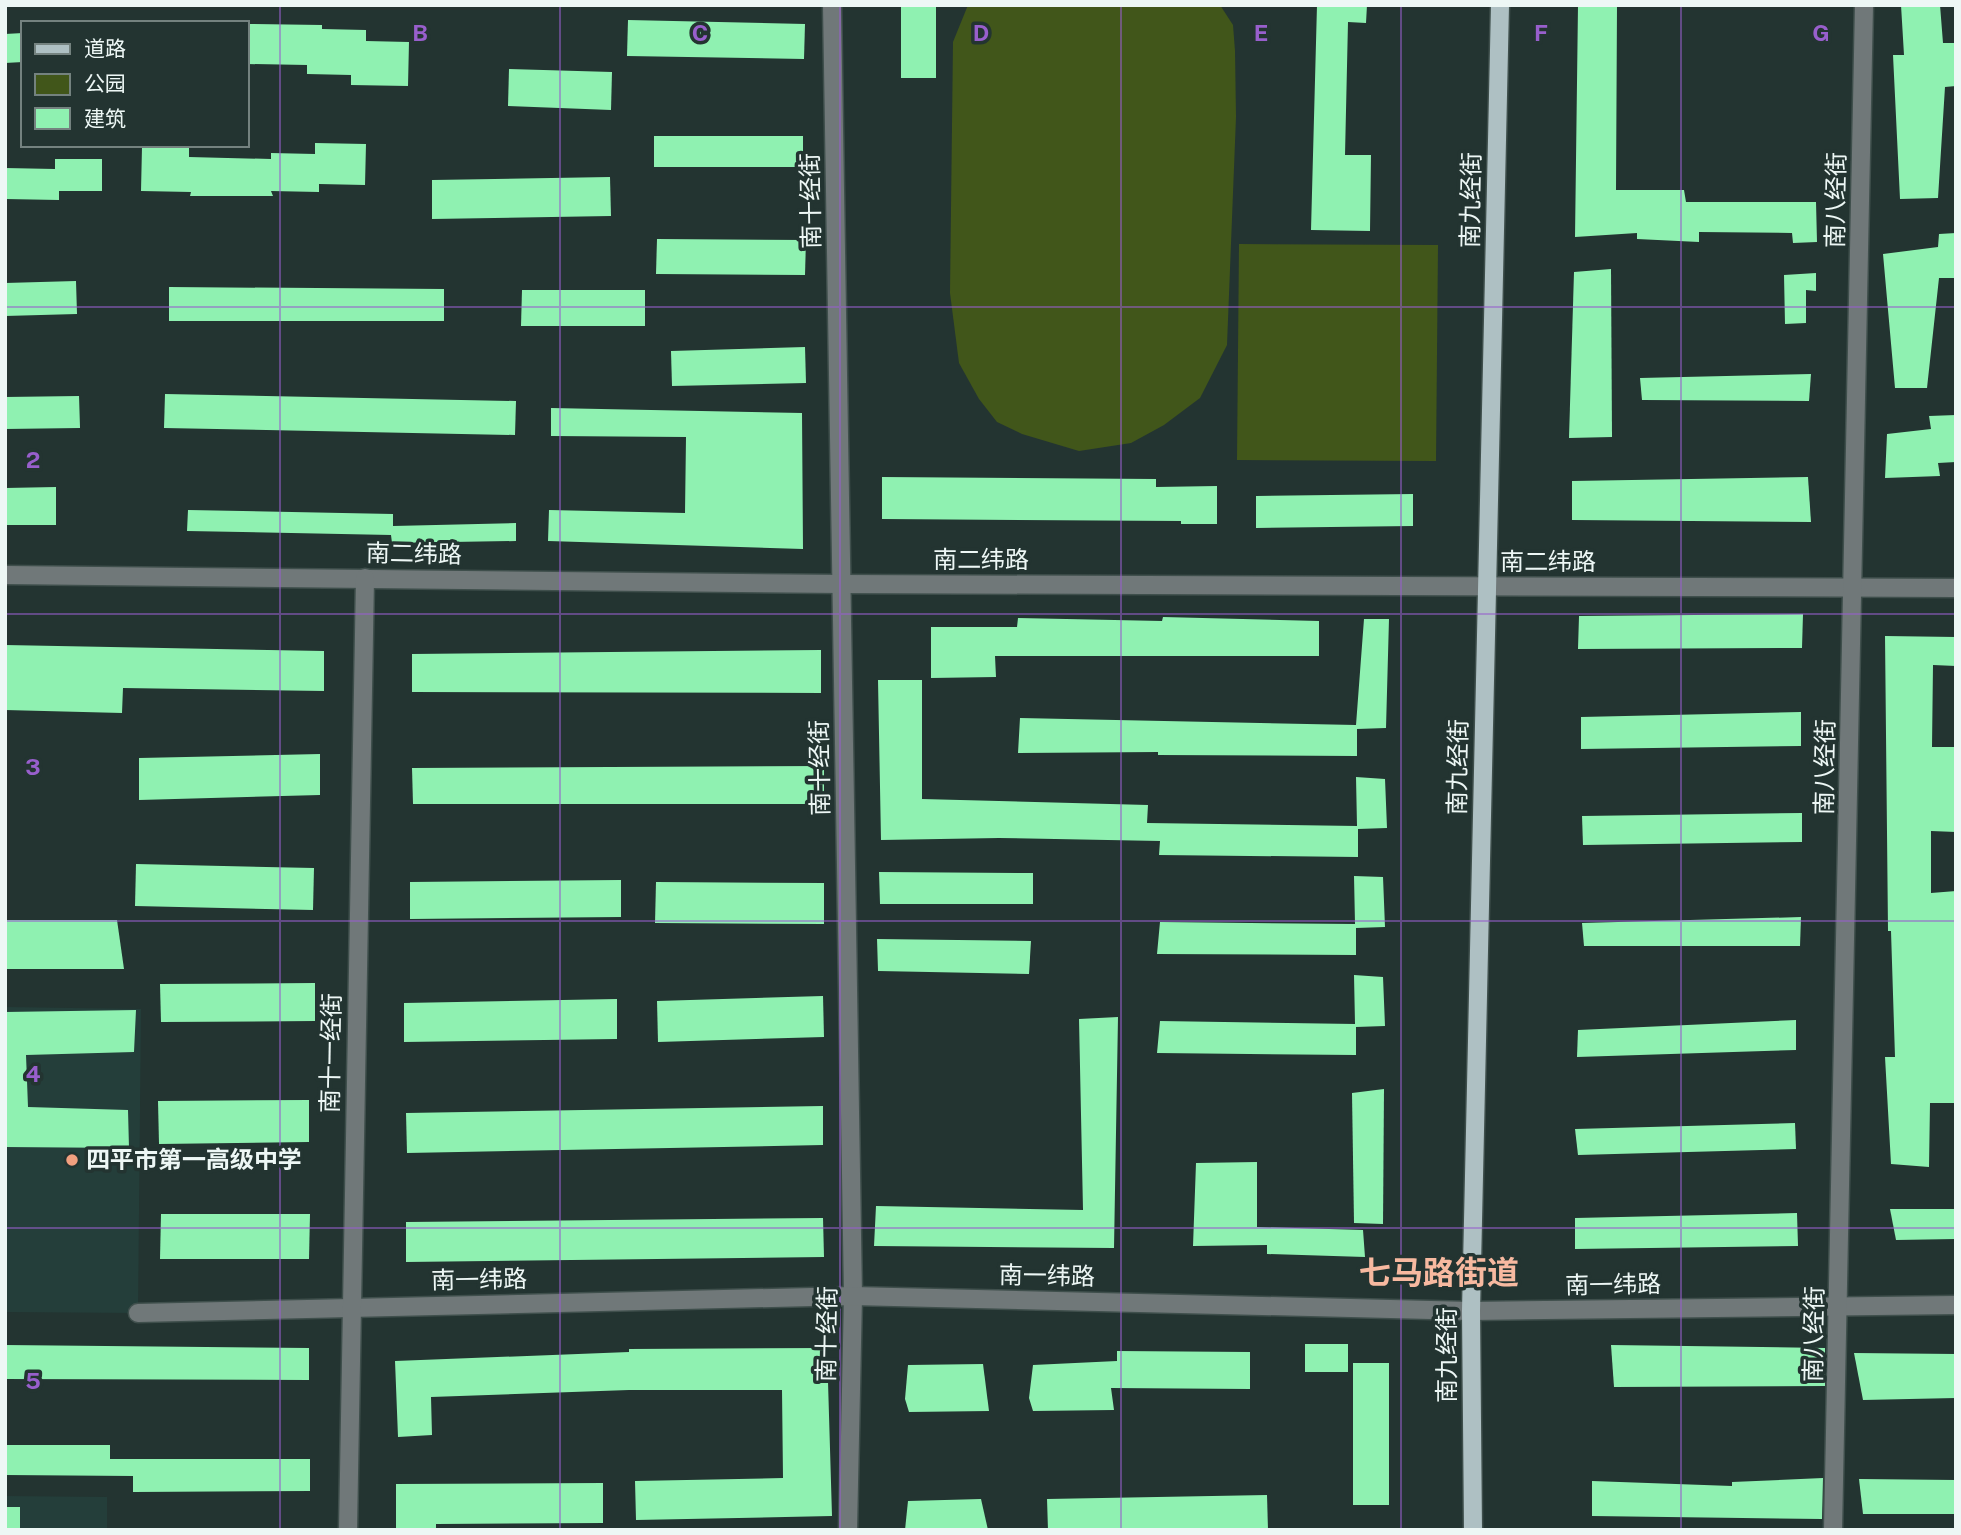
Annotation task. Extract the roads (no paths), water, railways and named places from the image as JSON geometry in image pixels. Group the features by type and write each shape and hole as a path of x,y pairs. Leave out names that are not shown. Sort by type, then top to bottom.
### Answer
{"main road":[{"name":"南九经街","path":"1473,1530 1471,1311 1500,5"}],"street":[{"name":"南十经街","path":"832,5 853,1296 848,1530"},
{"name":"南八经街","path":"1833,1530 1864,5"},
{"name":"南二纬路","path":"5,575 842,584 1956,588"},
{"name":"南十一经街","path":"348,1530 365,578"},
{"name":"南一纬路","path":"138,1313 853,1296 1471,1311 1956,1305"}],"place":[{"name":"四平市第一高级中学","path":"72,1160"}],"district":[{"name":"七马路街道","path":"1439,1273"}]}
